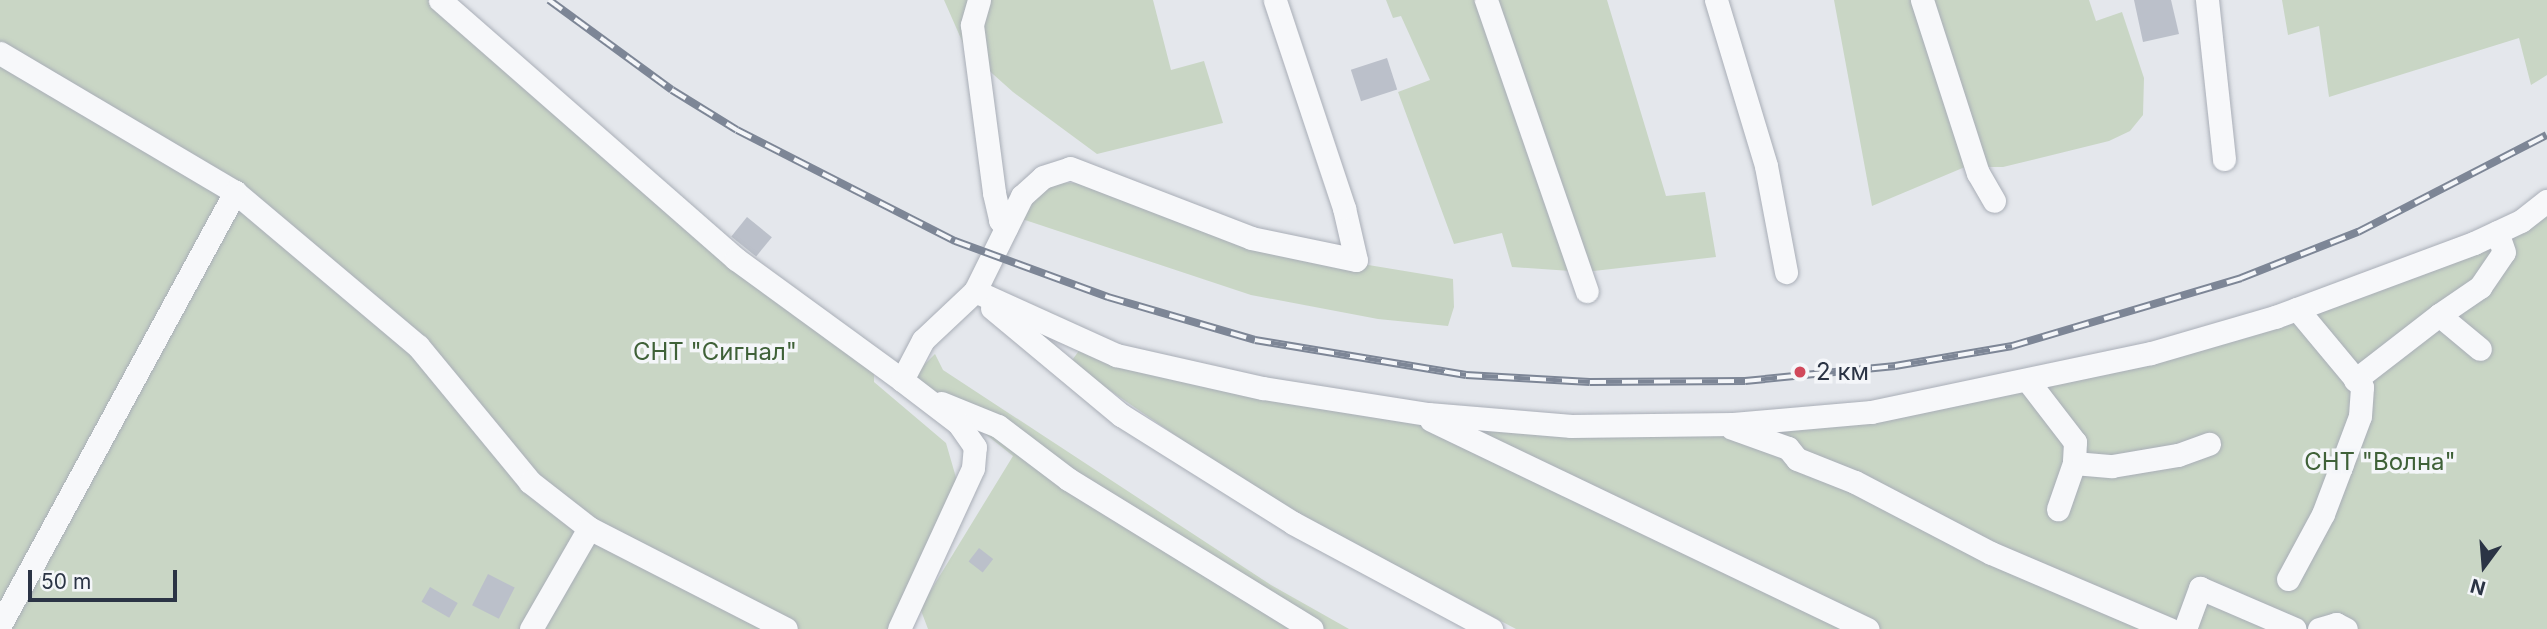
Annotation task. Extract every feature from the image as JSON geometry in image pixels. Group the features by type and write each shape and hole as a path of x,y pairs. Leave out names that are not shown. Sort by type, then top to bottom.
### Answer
{"street":[{"path":"440,0 736,259 958,423 975,447 973,468 904,627"},
{"path":"979,0 972,25 994,193 1006,228"},
{"path":"902,380 923,340 975,291 1022,196 1054,170 1070,168 1251,238 1356,260 1344,208 1275,0"},
{"path":"1486,0 1587,291"},
{"path":"1716,0 1766,166 1786,272"},
{"path":"1922,0 1978,173 1994,201"},
{"path":"2207,0 2224,159"},
{"path":"0,53 235,192 418,346 530,482 589,528 786,629"},
{"path":"0,625 235,192"},
{"path":"975,291 1116,355 1263,388 1417,413 1571,426 1721,424 1871,412 2151,353 2297,309 2521,222 2547,201"},
{"path":"2355,380 2480,287 2504,252 2497,232"},
{"path":"975,291 1121,415 1293,523 1491,629"},
{"path":"2288,579 2323,514 2360,416 2362,387 2297,309"},
{"path":"2439,315 2480,349"},
{"path":"2028,381 2075,442 2074,463 2058,509"},
{"path":"928,400 957,406 998,426 1068,479 1312,629"},
{"path":"1417,413 1867,629"},
{"path":"1721,424 1788,448 1797,459 1854,482 1991,553 2169,629"},
{"path":"2074,463 2112,466 2178,455 2208,444"},
{"path":"531,629 589,528"},
{"path":"2185,629 2200,588 2295,629"},
{"path":"2319,629 2336,624 2346,629"}],"green space":[{"name":"СНТ \"Сигнал\"","path":"0,0 431,0 874,369 874,382 946,443 957,481 892,629 0,629"},
{"path":"944,0 1153,0 1171,70 1204,61 1223,123 1097,154 1013,92 966,50"},
{"path":"1386,0 1607,0 1666,196 1705,192 1716,257 1585,272 1512,267 1502,233 1454,244 1398,92 1430,80 1401,16 1393,18"},
{"path":"1834,0 2089,0 2096,21 2122,12 2144,78 2143,115 2130,131 2109,141 2003,167 1965,167 1872,206"},
{"path":"2282,0 2547,0 2547,75 2531,85 2519,38 2329,97 2319,26 2288,35"},
{"path":"1052,182 1076,183 1314,256 1453,279 1454,307 1448,326 1378,319 1251,295 1022,219 1041,190"},
{"name":"СНТ \"Волна\"","path":"2547,210 2547,629 1516,629 1318,525 1226,470 1070,363 1081,348 1596,434 2078,380"},
{"path":"935,354 943,370 1271,585 1349,629 928,629 920,608 1013,456 913,376"}],"building":[{"path":"2134,0 2171,0 2179,34 2143,42"},
{"path":"1387,58 1397,89 1361,101 1351,70"},
{"path":"747,217 772,237 756,257 731,236"},
{"path":"979,548 993,559 983,572 969,561"},
{"path":"488,574 515,588 499,619 472,605"},
{"path":"430,587 458,603 449,618 422,602"}],"railway":[{"path":"549,0 672,90 737,130 955,241 1108,297 1255,340 1466,375 1590,382 1745,381 1895,366 2012,346 2241,278 2358,232 2547,135"}],"place":[{"name":"2 км","path":"1800,372"}]}
